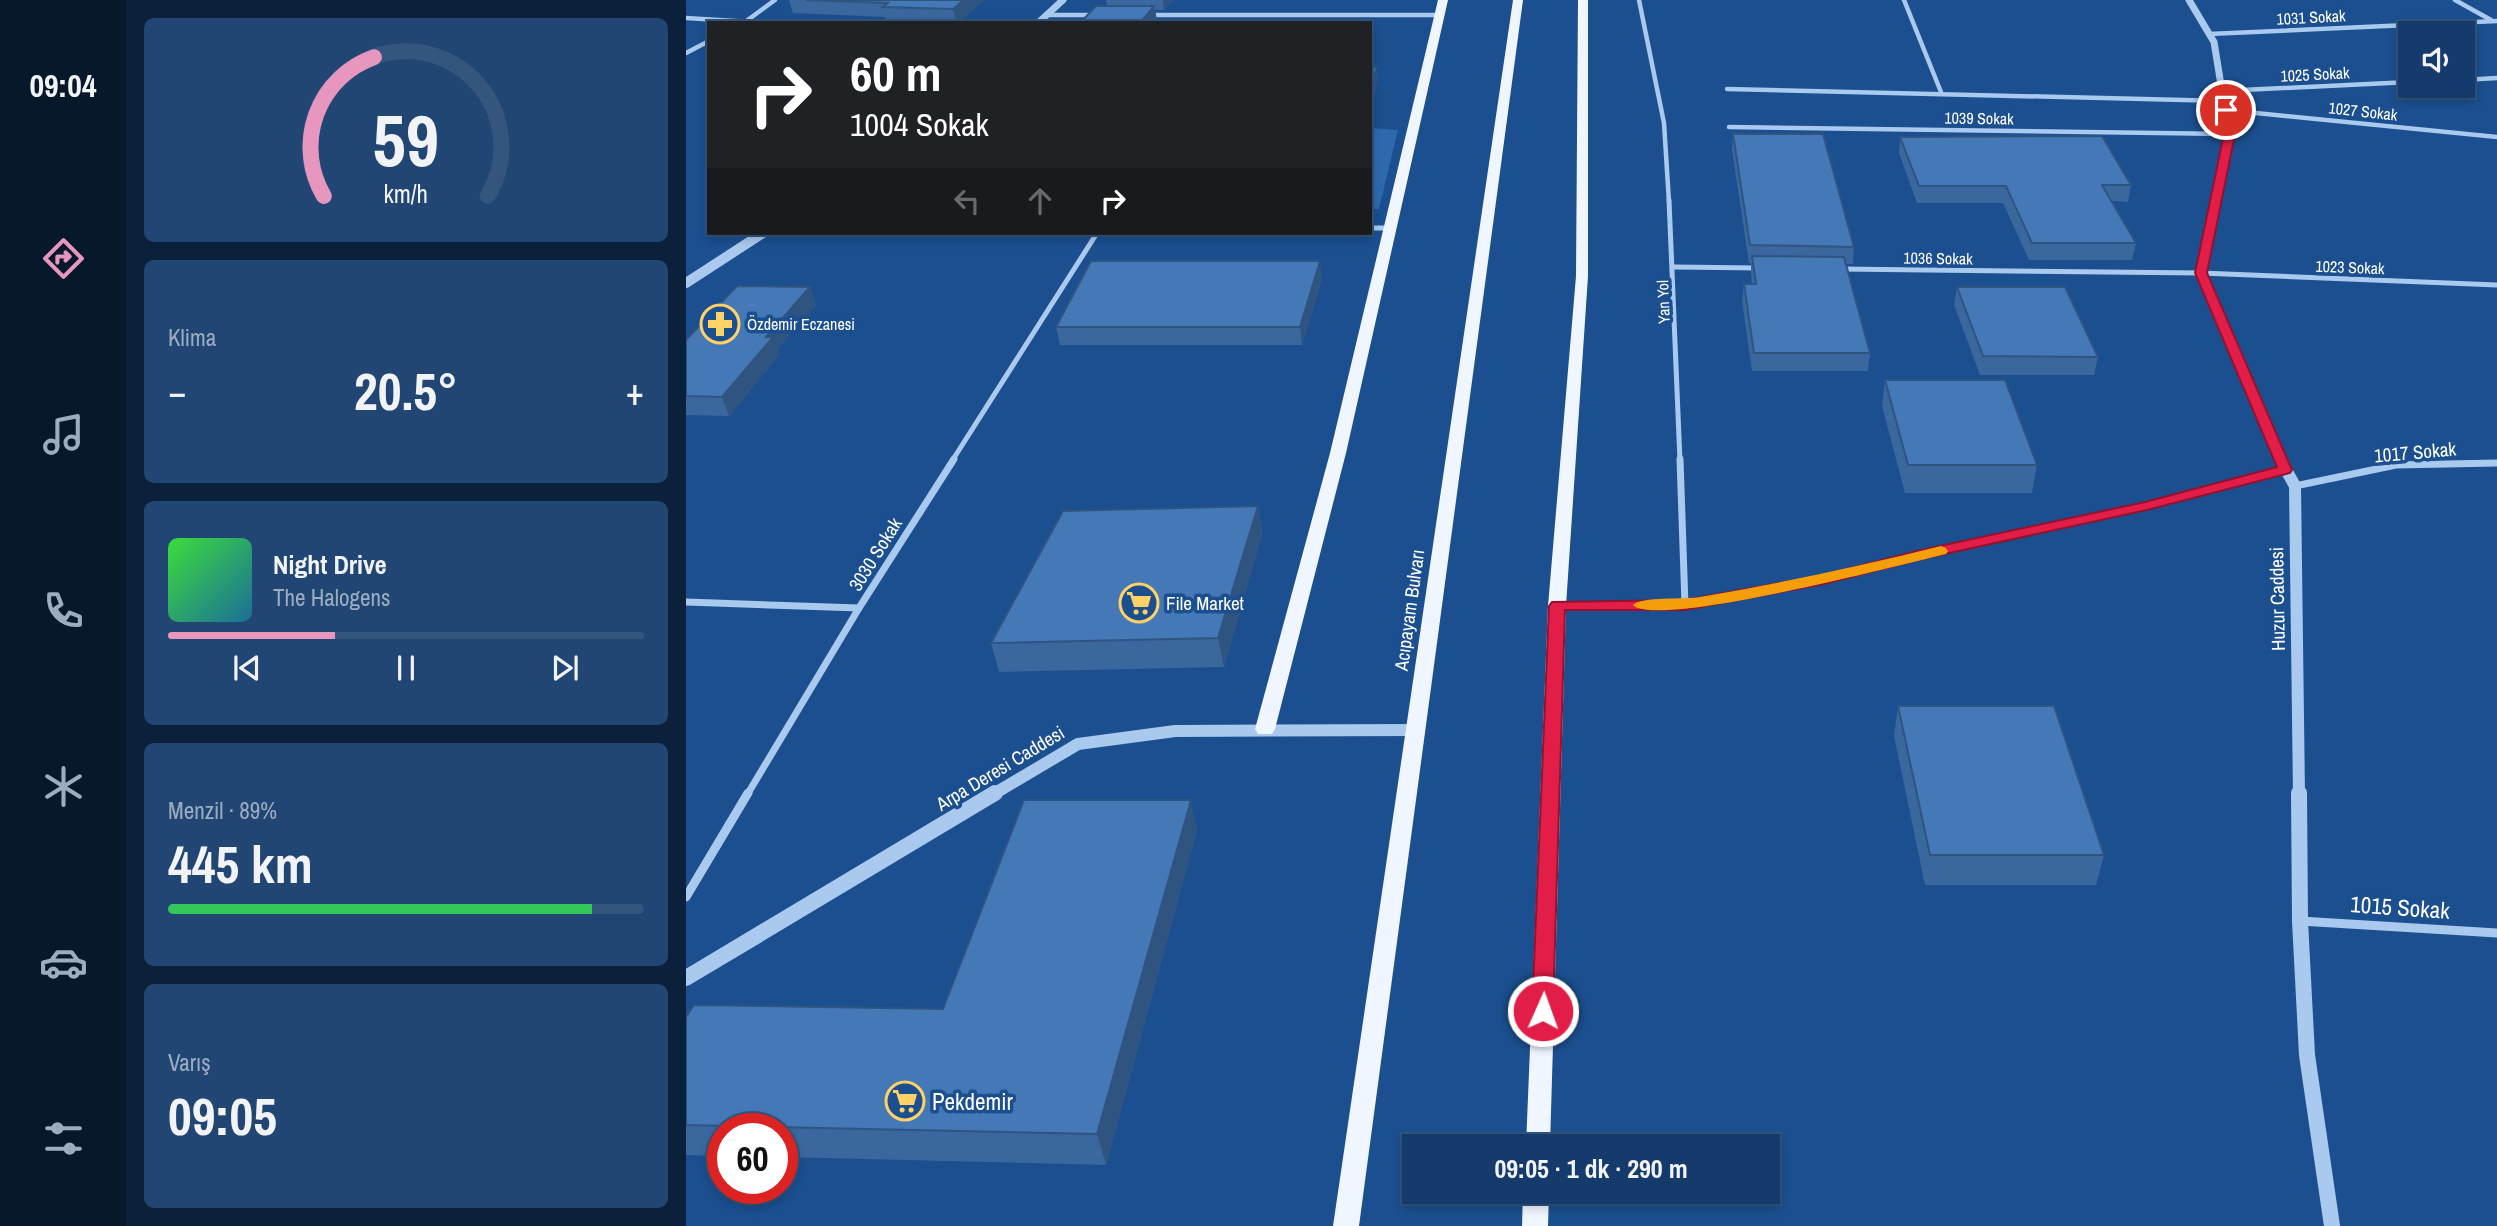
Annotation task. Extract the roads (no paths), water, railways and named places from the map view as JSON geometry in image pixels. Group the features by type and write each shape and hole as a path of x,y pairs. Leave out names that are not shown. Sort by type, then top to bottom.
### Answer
{"main road":[{"path":"1265,729 1335,466 1443,0"},
{"name":"Acıpayam Bulvarı","path":"1346,1226 1518,0"},
{"path":"1538,1134 1557,606 1582,276 1583,0"},
{"path":"1535,1226 1536,1204"}],"street":[{"path":"745,21 775,0"},
{"path":"1040,21 1063,0"},
{"name":"Yan Yol","path":"1639,0 1664,123 1674,267 1685,605"},
{"path":"1904,0 1941,92"},
{"path":"2189,0 2214,42 2230,134 2201,273 2285,470 2295,486"},
{"path":"2455,0 2496,22"},
{"path":"1047,15 1099,15"},
{"path":"1139,15 1439,15"},
{"path":"1201,21 1204,15"},
{"path":"686,18 730,21"},
{"name":"1031 Sokak","path":"2209,34 2496,22"},
{"path":"686,53 707,42"},
{"path":"2475,79 2497,78"},
{"name":"1025 Sokak","path":"2224,101 2398,83"},
{"path":"1727,89 1941,92 2224,101"},
{"name":"1027 Sokak","path":"2224,101 2497,137"},
{"name":"1039 Sokak","path":"1729,127 2230,134"},
{"path":"1372,228 1390,228"},
{"path":"686,284 761,235"},
{"name":"3030 Sokak","path":"686,897 859,608 1096,235"},
{"path":"1674,267 1771,268"},
{"name":"1036 Sokak","path":"1827,268 2201,273"},
{"name":"1023 Sokak","path":"2201,273 2497,285"},
{"name":"1017 Sokak","path":"2295,486 2396,466 2497,463"},
{"path":"1557,606 1685,605 1824,580 1921,555 2147,506 2285,470"},
{"name":"Huzur Caddesi","path":"2295,486 2301,920 2307,1055 2332,1226"},
{"path":"686,602 859,608"},
{"name":"Arpa Deresi Caddesi","path":"686,978 1078,744 1175,731 1417,730"},
{"name":"1015 Sokak","path":"2301,920 2497,933"}],"place":[{"name":"Özdemir Eczanesi","path":"720,324"},
{"name":"File Market","path":"1139,603"},
{"name":"Pekdemir","path":"905,1101"}]}
